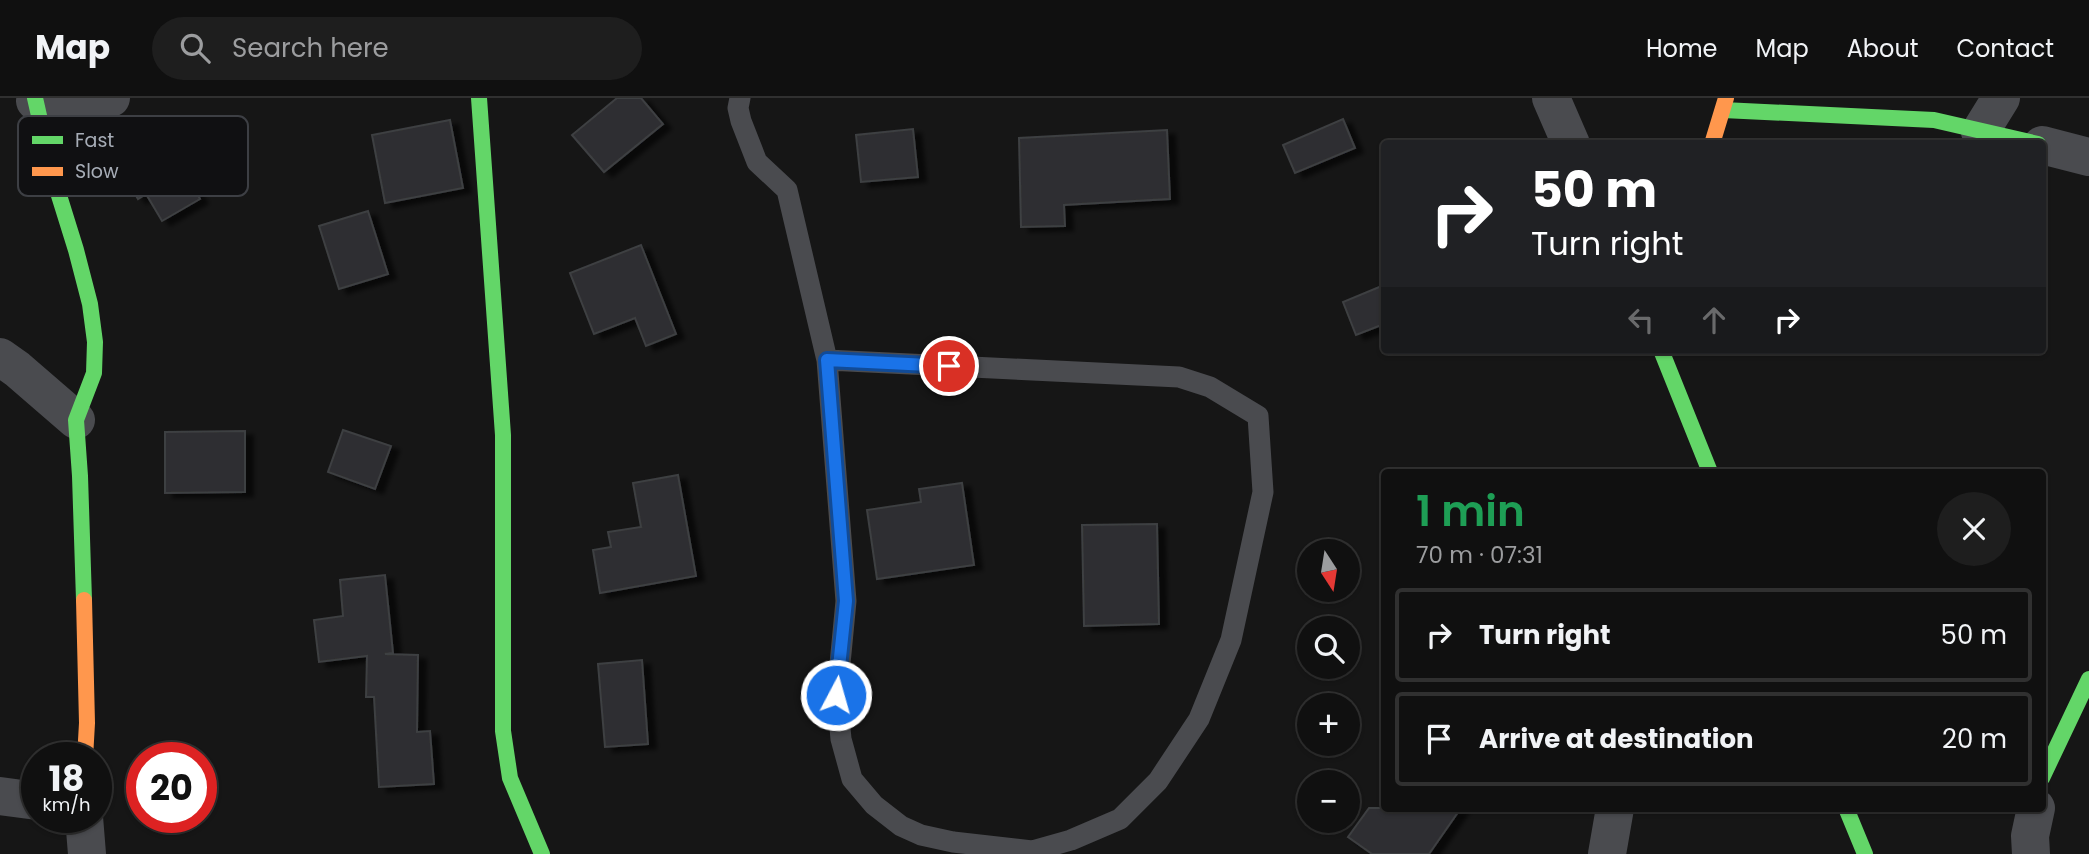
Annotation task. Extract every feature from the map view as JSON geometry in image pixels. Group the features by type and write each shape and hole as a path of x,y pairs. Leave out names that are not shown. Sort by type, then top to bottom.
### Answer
{"street":[{"path":"35,99 111,98"},
{"path":"479,98 503,435 503,731 510,778 542,854"},
{"path":"1551,98 1570,140"},
{"path":"1980,132 2001,98"},
{"path":"1713,140 1724,104 1934,120 2025,140"},
{"path":"2046,146 2089,157"},
{"path":"59,196 90,304 95,342 94,373 76,420 80,476 86,742"},
{"path":"1663,354 1709,469"},
{"path":"0,357 18,369 76,420"},
{"path":"2046,770 2089,679"},
{"path":"0,796 21,799"},
{"path":"1607,854 1614,812"},
{"path":"1848,812 1865,854"},
{"path":"2031,854 2030,835 2035,812"},
{"path":"85,833 87,854"}],"lane":[{"path":"740,98 738,108 741,121 757,162 787,190 827,360 846,601 836,695 841,739 852,779 874,805 901,826 921,835 953,842 1032,850 1071,840 1120,819 1158,781 1199,719 1231,640 1263,492 1258,416 1210,387 1179,377 827,360"}],"building":[{"path":"617,98 641,98 663,124 604,172 572,135"},
{"path":"1343,119 1355,148 1295,173 1283,145"},
{"path":"450,120 463,188 385,203 372,135"},
{"path":"913,129 918,177 861,182 856,135"},
{"path":"1167,130 1170,199 1064,205 1065,226 1021,227 1019,138"},
{"path":"147,196 198,196 200,199 162,221"},
{"path":"368,211 388,274 339,289 319,226"},
{"path":"641,245 676,334 646,346 635,318 594,334 570,273"},
{"path":"1381,286 1381,325 1356,335 1343,302"},
{"path":"343,430 391,446 375,489 328,472"},
{"path":"245,431 245,492 165,493 165,432"},
{"path":"678,475 696,576 600,593 593,550 611,547 608,532 641,527 633,483"},
{"path":"962,483 974,565 877,579 867,510 921,502 919,489"},
{"path":"1157,524 1159,624 1084,626 1082,525"},
{"path":"385,575 393,653 385,654 418,655 417,732 430,731 434,784 379,787 374,697 366,697 367,656 319,662 314,620 343,616 340,580"},
{"path":"642,660 648,744 605,747 598,664"},
{"path":"1369,808 1381,808 1381,812 1458,812 1429,854 1372,854 1348,837 1351,833 1360,833 1360,820"}],"traffic: fast":[{"path":"35,98 39,116"},
{"path":"479,98 503,435 503,731 510,778 542,854"},
{"path":"1723,110 1934,120 2021,140"},
{"path":"59,196 90,304 95,342 94,373 76,420 84,600"},
{"path":"1663,354 1709,469"},
{"path":"2046,770 2089,679"},
{"path":"1848,812 1865,854"}],"traffic: slow":[{"path":"1713,140 1726,98"},
{"path":"84,600 86,742"}],"route":[{"path":"836,695 846,601 827,360 949,366"}]}
